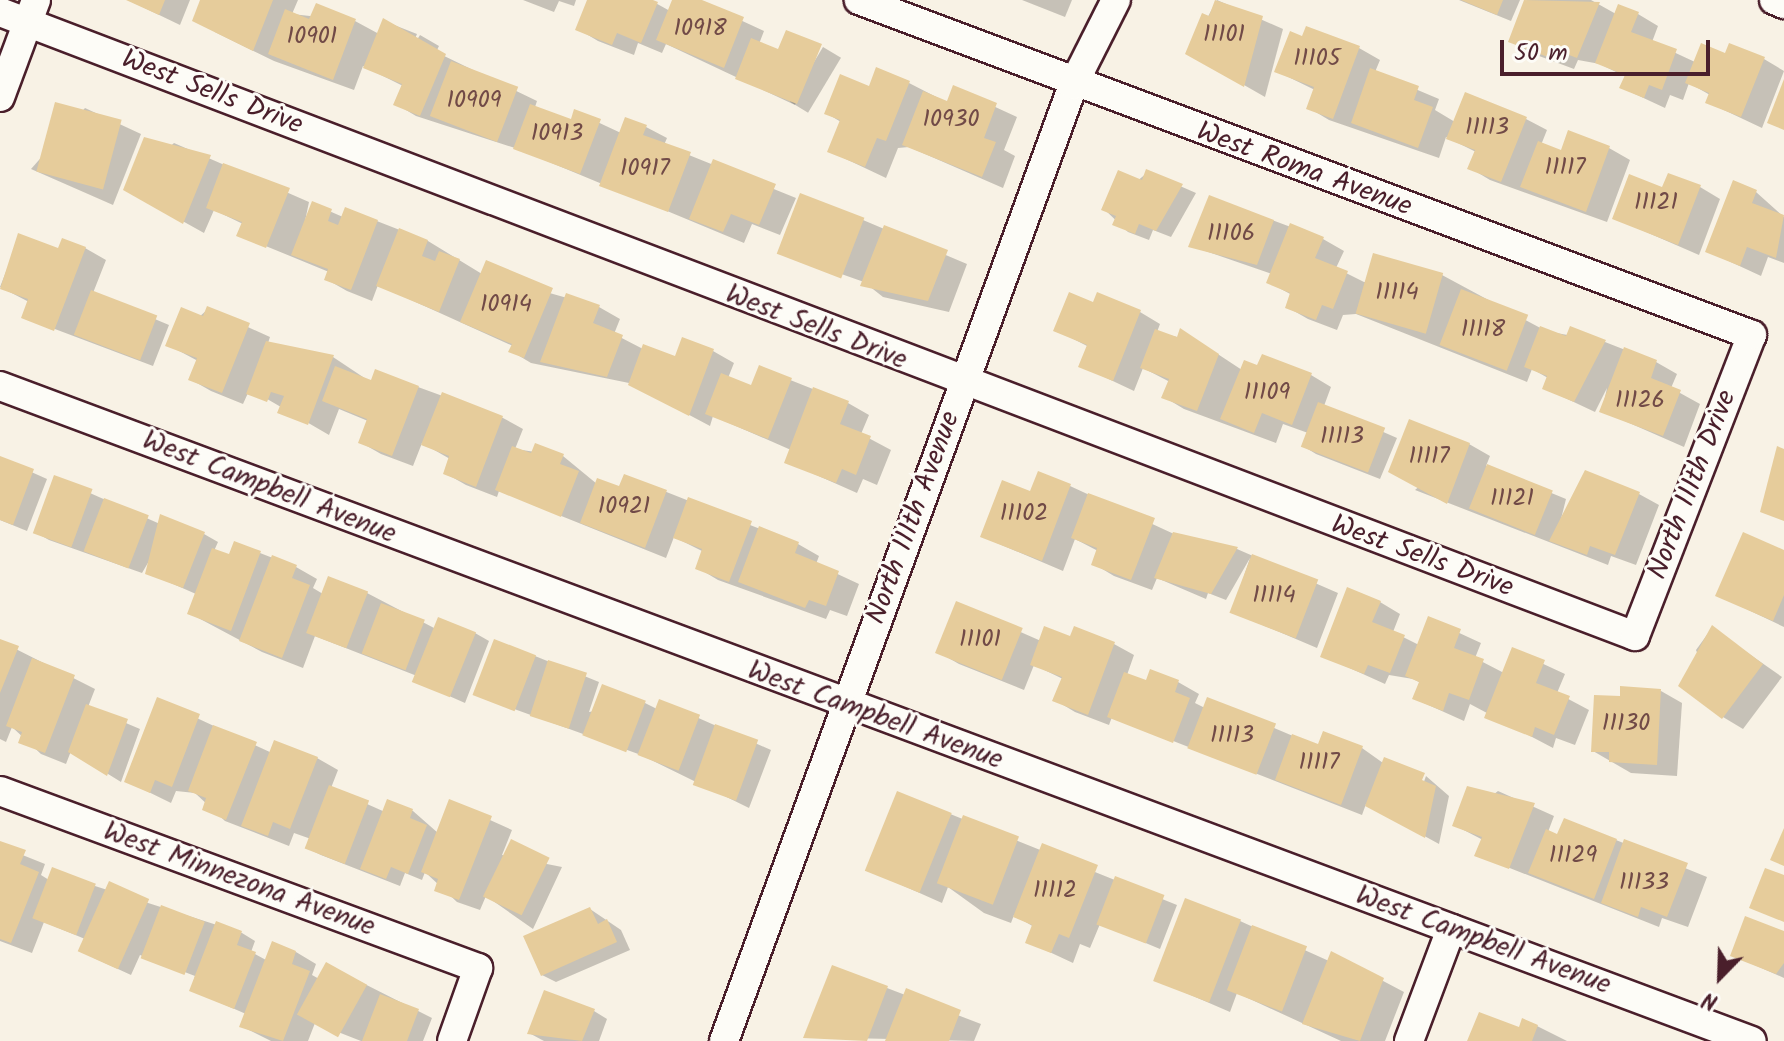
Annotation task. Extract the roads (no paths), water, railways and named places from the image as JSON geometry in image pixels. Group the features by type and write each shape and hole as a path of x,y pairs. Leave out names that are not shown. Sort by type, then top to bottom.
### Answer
{"street":[{"name":"West Roma Avenue","path":"859,0 1073,85 1752,335"},
{"name":"North 111th Avenue","path":"724,1041 1073,85 1116,0"},
{"path":"1774,0 1784,4"},
{"path":"0,97 32,11"},
{"name":"West Sells Drive","path":"0,12 32,11 963,385 1635,636"},
{"name":"North 111th Drive","path":"1635,636 1752,335"},
{"name":"West Campbell Avenue","path":"0,386 845,706 1752,1041"},
{"name":"West Minnezona Avenue","path":"0,791 478,968 452,1041"},
{"path":"1409,1041 1451,929"}]}
